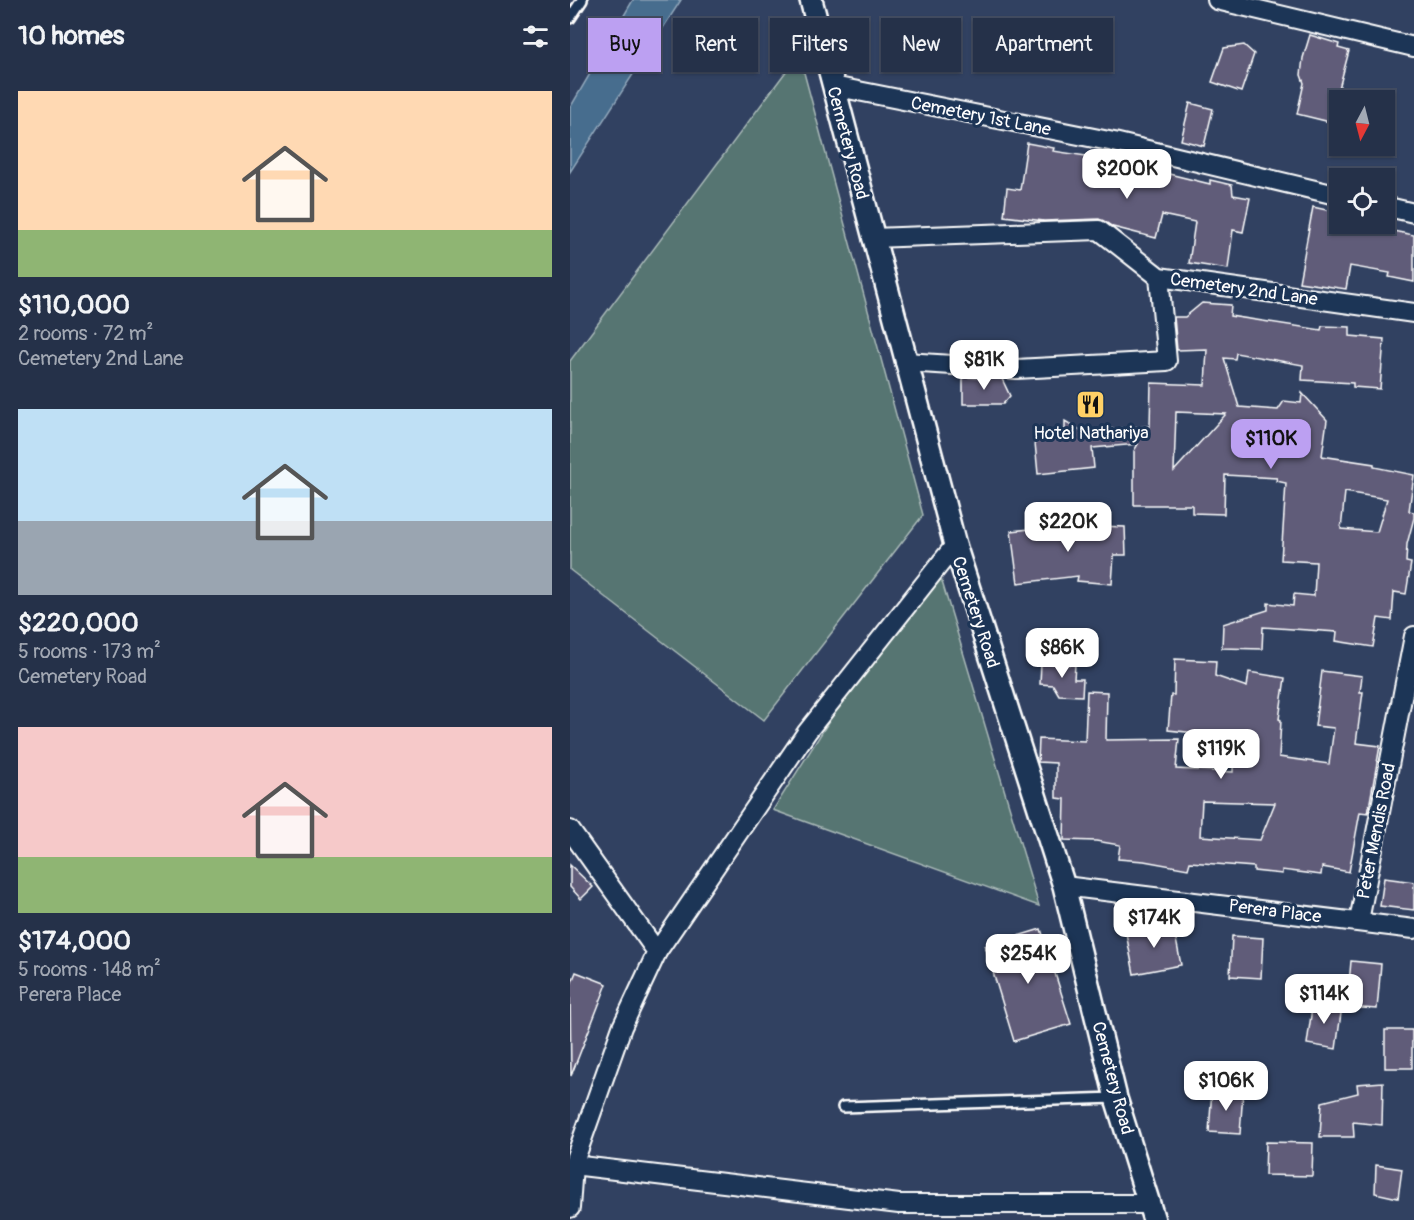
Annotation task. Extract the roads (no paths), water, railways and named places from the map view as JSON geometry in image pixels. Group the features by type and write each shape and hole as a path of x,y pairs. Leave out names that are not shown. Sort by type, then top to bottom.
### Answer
{"street":[{"name":"Cemetery Road","path":"811,0 872,238 955,545 1064,886 1116,1098 1152,1212"},
{"path":"1217,0 1414,47"},
{"name":"Cemetery 1st Lane","path":"833,86 1114,142 1329,193"},
{"path":"1395,209 1414,213"},
{"name":"Cemetery 2nd Lane","path":"872,238 1099,231 1159,277 1414,313"},
{"path":"905,362 1016,369 1167,361 1159,277"},
{"path":"570,1208 573,1165 622,1027 657,952 807,732 955,545"},
{"name":"Peter Mendis Road","path":"1359,921 1414,636"},
{"path":"570,830 657,952"},
{"name":"Perera Place","path":"1064,886 1414,929"},
{"path":"573,1165 899,1204 1152,1212"}],"lane":[{"path":"570,18 582,0"},
{"path":"843,1107 1116,1098"}],"water":[{"path":"633,0 681,0 661,31 661,18 622,18"},
{"path":"591,72 635,72 570,172 570,108"}],"place":[{"name":"Hotel Nathariya","path":"1091,404"}]}
